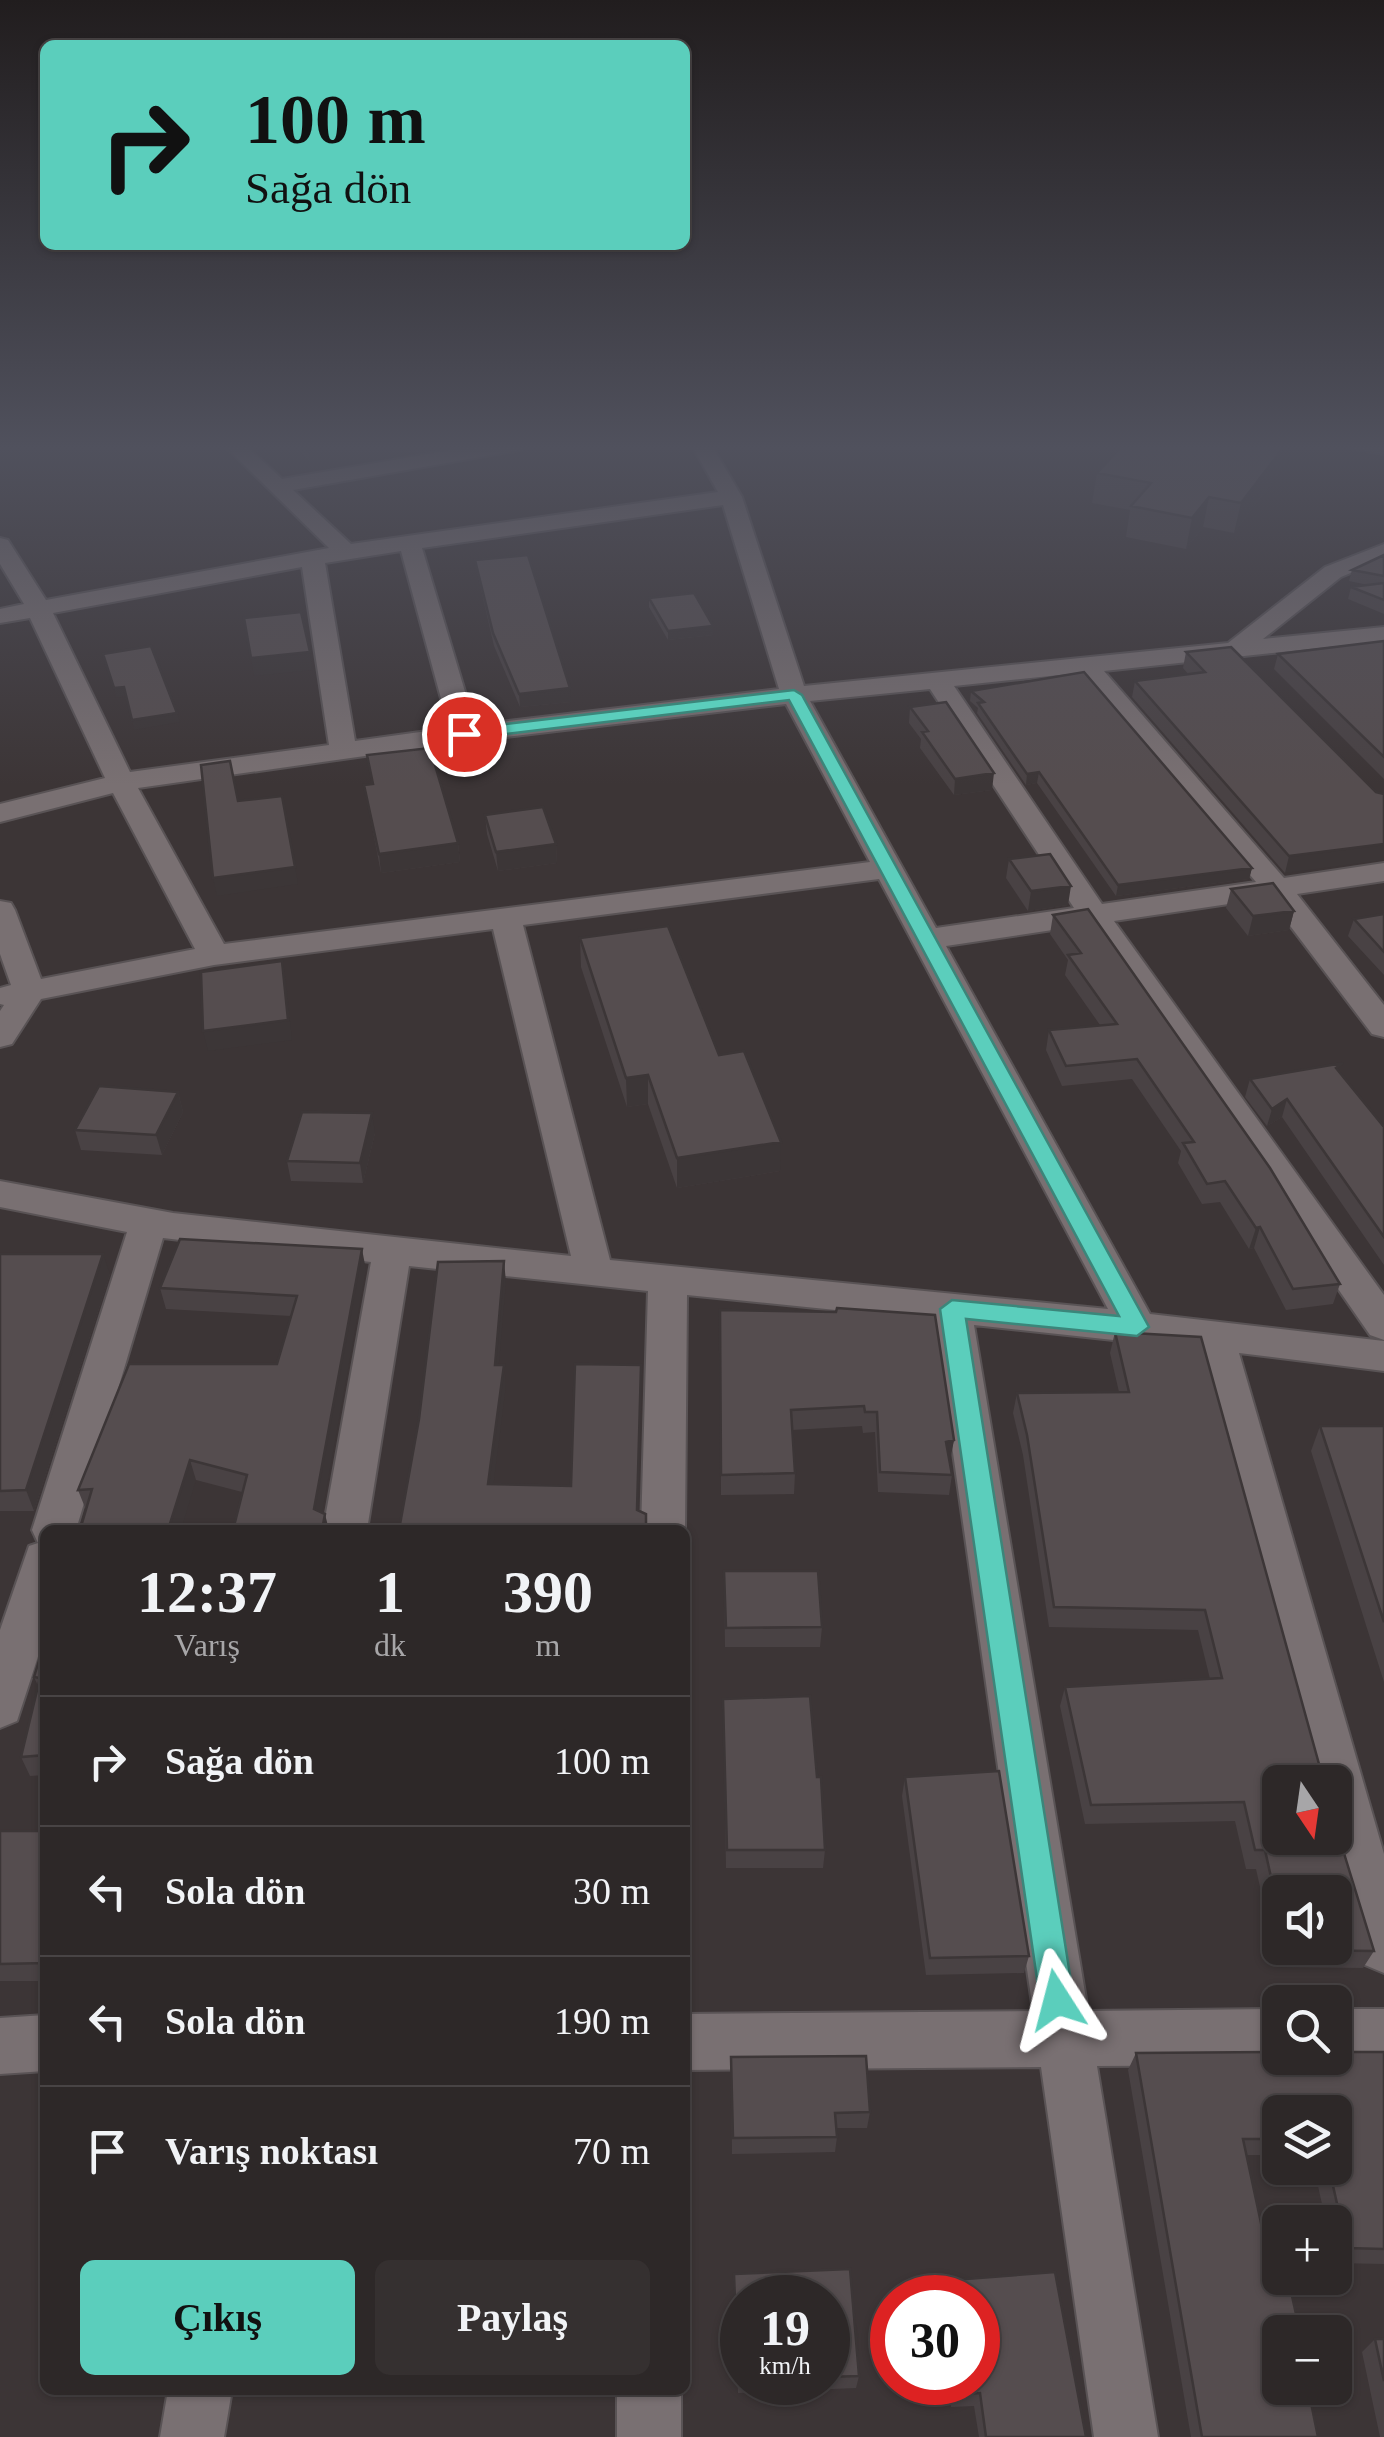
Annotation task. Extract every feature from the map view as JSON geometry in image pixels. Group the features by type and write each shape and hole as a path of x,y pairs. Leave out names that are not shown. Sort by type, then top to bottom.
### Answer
{"street":[{"path":"8,558 37,606 121,782 214,955"},
{"path":"0,616 37,606 325,558"},
{"path":"414,558 464,734"},
{"path":"750,558 794,695 1137,1327"},
{"path":"1234,650 1333,572 1368,558"},
{"path":"313,561 343,750"},
{"path":"0,813 121,782 464,734 1084,663 1382,636"},
{"path":"1234,650 1260,677"},
{"path":"1084,663 1277,888 1384,1027"},
{"path":"936,680 1092,912 1384,1325"},
{"path":"14,995 214,955 888,868"},
{"path":"927,939 1384,872"},
{"path":"0,910 14,995 0,1037"},
{"path":"505,916 594,1272"},
{"path":"0,1194 76,1213 148,1222 668,1281 1213,1334 1384,1356"},
{"path":"56,1525 148,1222"},
{"path":"346,1525 392,1250"},
{"path":"664,1525 668,1281"},
{"path":"952,1309 1126,2437"},
{"path":"1213,1334 1384,1946"},
{"path":"0,1706 40,1576"},
{"path":"1352,2037 1384,2037"},
{"path":"690,2042 1262,2038"},
{"path":"0,2046 40,2043"},
{"path":"192,2437 199,2395"},
{"path":"649,2395 649,2437"}],"building":[{"path":"529,558 570,688 519,694 493,633 475,560"},
{"path":"1378,558 1384,558 1384,576 1352,570"},
{"path":"1384,583 1384,600 1351,587"},
{"path":"694,593 713,626 668,631 649,598"},
{"path":"301,612 310,652 251,658 244,618"},
{"path":"1384,641 1384,757 1278,654"},
{"path":"151,646 177,713 132,720 124,687 114,688 103,654"},
{"path":"1231,647 1376,792 1384,794 1384,844 1289,856 1135,681 1205,672 1186,652"},
{"path":"1084,672 1252,868 1118,885 1039,772 1027,774 978,703 984,702 971,691"},
{"path":"946,702 994,773 955,779 922,732 928,731 910,707"},
{"path":"430,748 458,843 379,854 364,785 373,784 367,755"},
{"path":"230,761 238,801 282,796 295,867 213,878 201,765"},
{"path":"543,807 556,844 496,852 485,815"},
{"path":"1050,854 1071,886 1031,891 1009,859"},
{"path":"1273,883 1294,911 1253,916 1231,889"},
{"path":"1088,909 1270,1168 1340,1284 1293,1289 1260,1227 1256,1228 1225,1181 1207,1184 1183,1143 1194,1142 1137,1059 1066,1066 1049,1030 1117,1024 1068,955 1081,953 1053,915"},
{"path":"1384,914 1384,952 1354,919"},
{"path":"668,926 719,1055 744,1051 781,1142 677,1158 648,1075 626,1078 580,938"},
{"path":"282,961 288,1020 203,1031 201,972"},
{"path":"1343,1063 1336,1068 1384,1127 1384,1237 1287,1099 1272,1109 1250,1079"},
{"path":"99,1086 178,1092 156,1135 75,1130"},
{"path":"302,1112 372,1113 360,1163 287,1161"},
{"path":"180,1239 362,1249 314,1509 325,1514 323,1525 234,1525 247,1475 190,1460 170,1525 81,1525 92,1489 78,1490 129,1364 277,1364 297,1296 160,1288"},
{"path":"0,1254 103,1254 26,1490 0,1491"},
{"path":"504,1261 495,1365 504,1365 488,1484 571,1486 575,1364 641,1365 637,1510 646,1514 646,1525 400,1525 419,1419 438,1262"},
{"path":"837,1308 935,1315 954,1440 946,1442 952,1475 880,1472 877,1412 865,1412 864,1406 791,1410 795,1473 721,1475 720,1310 836,1312"},
{"path":"1115,1332 1201,1337 1319,1764 1324,1765 1262,1765 1262,1850 1255,1850 1244,1802 1091,1805 1065,1687 1222,1678 1205,1610 1054,1607 1017,1393 1129,1392"},
{"path":"1320,1426 1384,1426 1384,1622"},
{"path":"724,1571 818,1571 822,1627 726,1628"},
{"path":"40,1678 40,1755 21,1757"},
{"path":"810,1696 817,1777 821,1777 825,1850 727,1850 723,1699"},
{"path":"999,1771 1029,1956 930,1958 905,1777"},
{"path":"0,1831 40,1831 40,1963 0,1964"},
{"path":"1266,1855 1345,1855 1351,1875 1271,1875"},
{"path":"1352,1879 1374,1951 1352,1951"},
{"path":"1262,2052 1262,2075 1352,2075 1352,2052 1384,2052 1384,2249 1352,2248 1352,2205 1337,2205 1333,2185 1352,2185 1352,2095 1262,2095 1262,2139 1243,2139 1262,2228 1262,2295 1292,2295 1296,2315 1262,2315 1262,2405 1311,2405 1318,2437 1202,2437 1136,2053"},
{"path":"866,2056 870,2112 835,2113 837,2137 733,2138 731,2057"},
{"path":"850,2269 859,2376 850,2376 850,2275 734,2274"},
{"path":"1055,2272 1086,2437 986,2437 982,2405 1000,2405 1000,2276"},
{"path":"1375,2339 1384,2339 1384,2381"}],"route":[{"path":"464,734 794,695 1137,1327 952,1309 1057,2000"}]}
